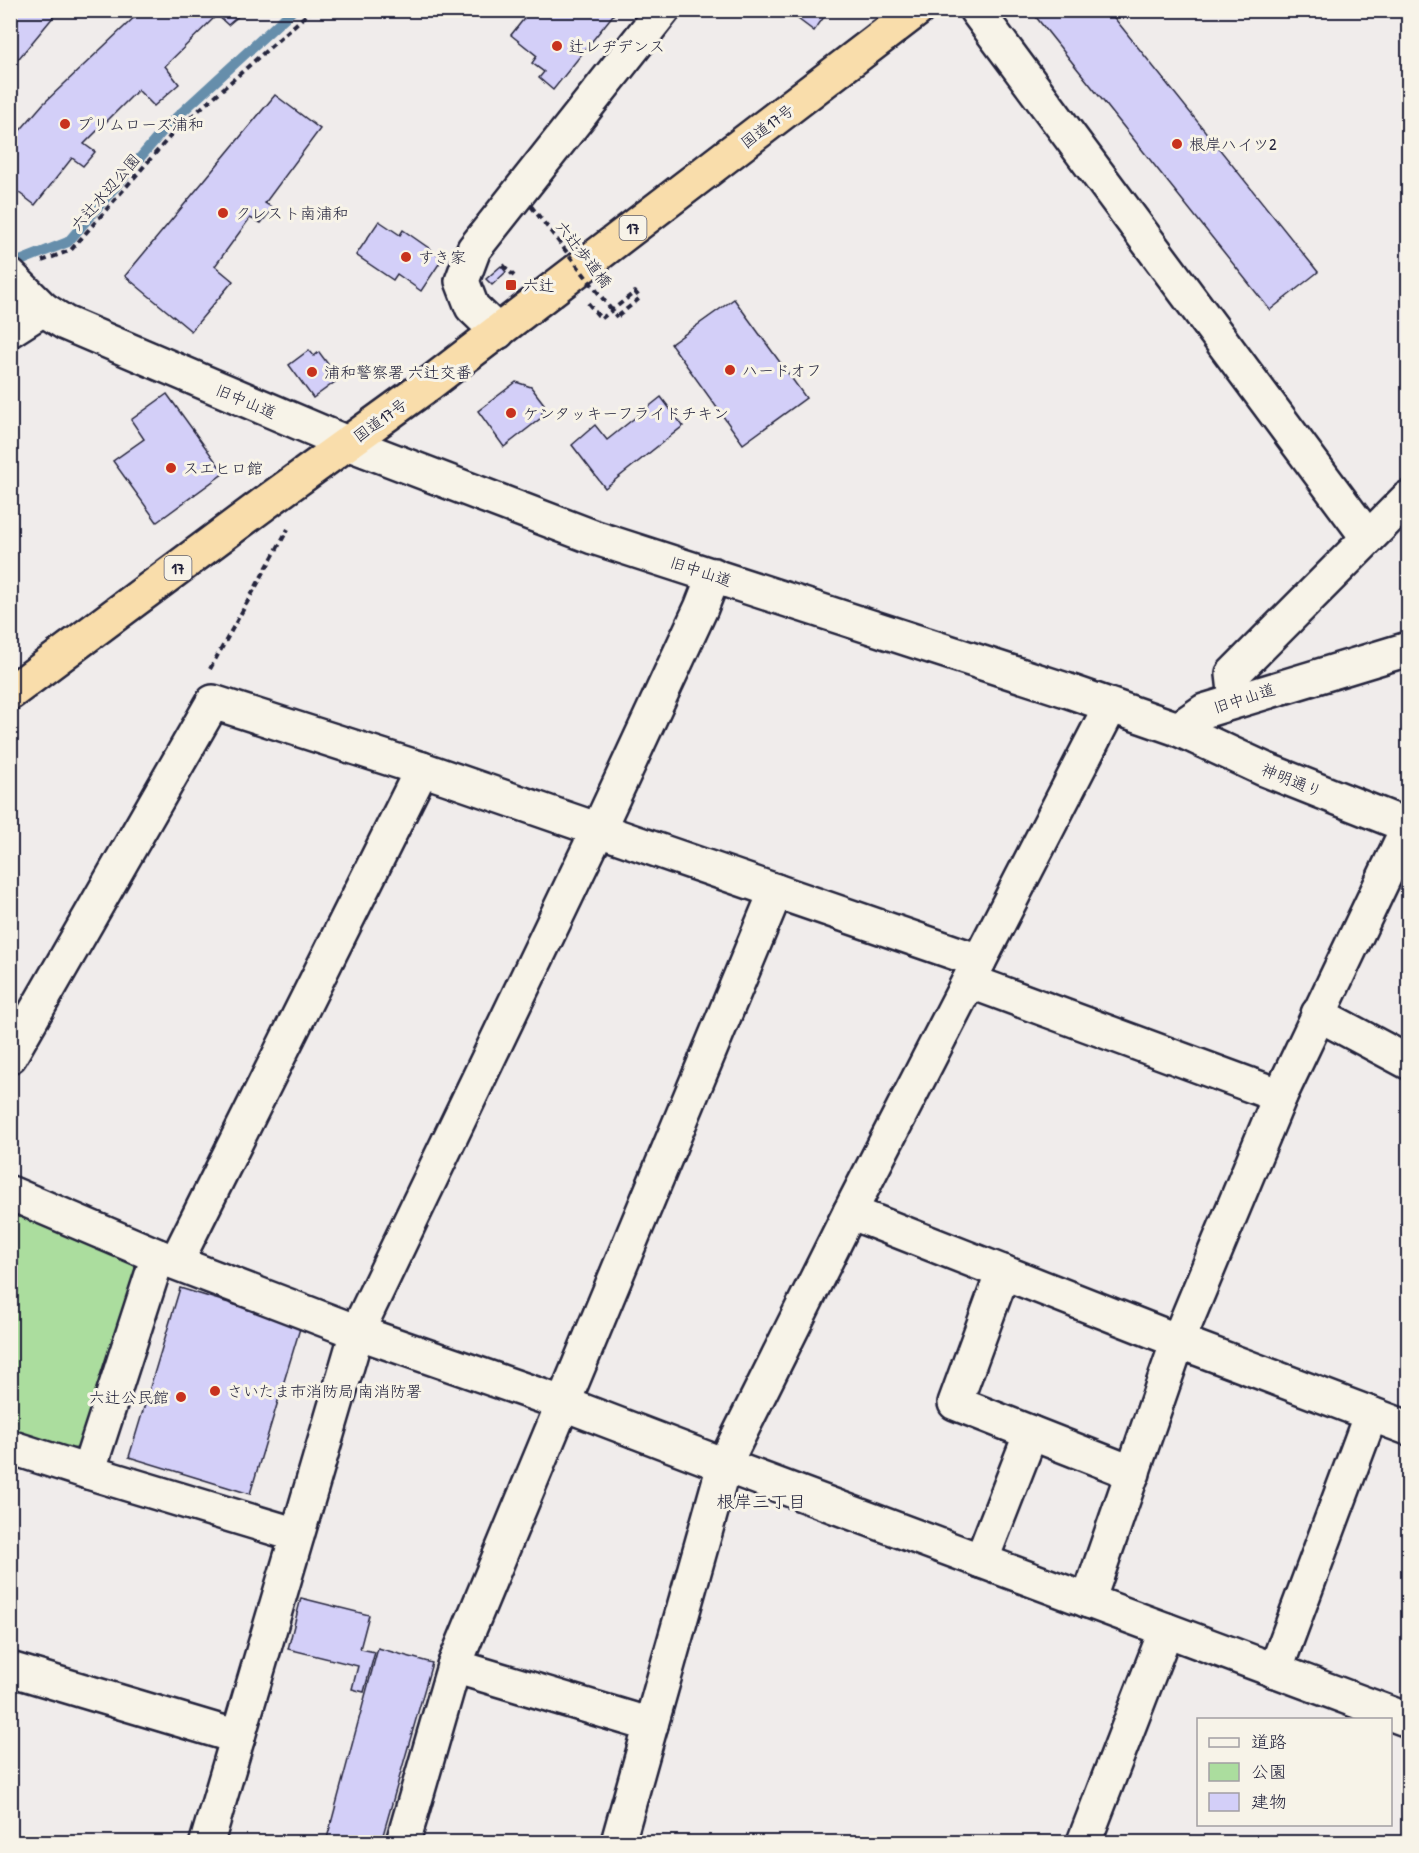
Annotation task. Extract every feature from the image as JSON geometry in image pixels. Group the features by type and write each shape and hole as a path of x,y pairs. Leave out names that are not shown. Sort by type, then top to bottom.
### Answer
{"highway":[{"name":"国道17号","path":"10,693 498,332 917,10"}],"street":[{"path":"498,332 471,307 462,281 474,249 663,10"},
{"path":"976,10 1368,538"},
{"name":"旧中山道","path":"10,276 43,309 65,322 347,443 593,537 1066,690 1178,729 1204,711 1408,649"},
{"path":"10,330 43,309"},
{"path":"1236,700 1233,674 1408,498"},
{"path":"207,1842 357,1332 598,830 701,608 714,575"},
{"path":"10,1056 213,702 422,769 776,891 1280,1096"},
{"path":"618,1842 724,1465 850,1212 1110,707"},
{"name":"神明通り","path":"1178,729 1264,769 1408,827"},
{"path":"88,1472 167,1259 422,769"},
{"path":"1088,1601 1178,1341 1280,1096 1408,827"},
{"path":"403,1842 454,1666 776,891"},
{"path":"1318,1014 1408,1062"},
{"path":"10,1193 167,1259 357,1332 562,1403 1408,1720"},
{"path":"850,1212 1178,1341 1408,1428"},
{"path":"1003,1272 955,1403 1133,1473"},
{"path":"1275,1671 1371,1414"},
{"path":"981,1561 1031,1433"},
{"path":"10,1447 297,1535"},
{"path":"1084,1842 1166,1630"},
{"path":"454,1666 651,1725"},
{"path":"10,1669 238,1737"}],"path":[{"name":"六辻水辺公園","path":"41,261 71,250 173,132 312,10"},
{"name":"六辻歩道橋","path":"531,206 617,317 640,298 635,292 614,309 601,319 587,301"},
{"path":"207,674 288,528"}],"green space":[{"path":"10,1210 131,1257 136,1271 82,1446 65,1451 11,1434"}],"building":[{"path":"10,10 59,10 10,69"},
{"name":"プリムローズ浦和","path":"142,10 240,10 242,13 228,25 217,15 165,66 179,84 154,106 138,90 84,144 95,152 83,166 72,158 35,205 10,186 10,142 43,104"},
{"name":"辻レヂデンス","path":"531,10 617,10 553,90 539,78 544,72 532,63 537,56 511,35"},
{"path":"786,10 829,10 814,31"},
{"name":"根岸ハイツ2","path":"1044,10 1108,10 1318,272 1270,310 1036,17"},
{"name":"クレスト南浦和","path":"275,95 320,129 265,203 273,208 261,223 250,218 215,266 233,281 191,331 125,276"},
{"path":"379,221 400,235 403,230 443,258 421,291 397,274 393,280 356,255"},
{"path":"501,266 506,272 492,285 486,279"},
{"path":"734,299 806,398 743,444 671,344"},
{"path":"309,350 314,356 319,352 339,379 313,398 289,365"},
{"path":"516,382 531,387 544,404 541,418 504,447 478,411"},
{"path":"167,394 224,473 157,522 113,461 144,439 131,420"},
{"path":"661,397 683,426 605,488 572,445 595,425 607,440"},
{"name":"さいたま市消防局 南消防署","path":"180,1288 301,1325 250,1494 129,1457"},
{"path":"301,1598 369,1615 360,1649 375,1652 364,1692 352,1689 358,1666 288,1649"},
{"path":"378,1648 432,1663 381,1842 326,1842"}],"waterway":[{"path":"10,265 68,242 168,125 293,10"}],"place":[{"name":"辻レヂデンス","path":"557,46"},
{"name":"プリムローズ浦和","path":"65,124"},
{"name":"根岸ハイツ2","path":"1177,144"},
{"name":"クレスト南浦和","path":"223,213"},
{"name":"すき家","path":"406,257"},
{"name":"六辻","path":"511,285"},
{"name":"ハードオフ","path":"730,370"},
{"name":"浦和警察署 六辻交番","path":"312,372"},
{"name":"ケンタッキーフライドチキン","path":"511,413"},
{"name":"スエヒロ館","path":"171,468"},
{"name":"さいたま市消防局 南消防署","path":"215,1391"},
{"name":"六辻公民館","path":"181,1397"}],"district":[{"name":"根岸三丁目","path":"761,1501"}]}
